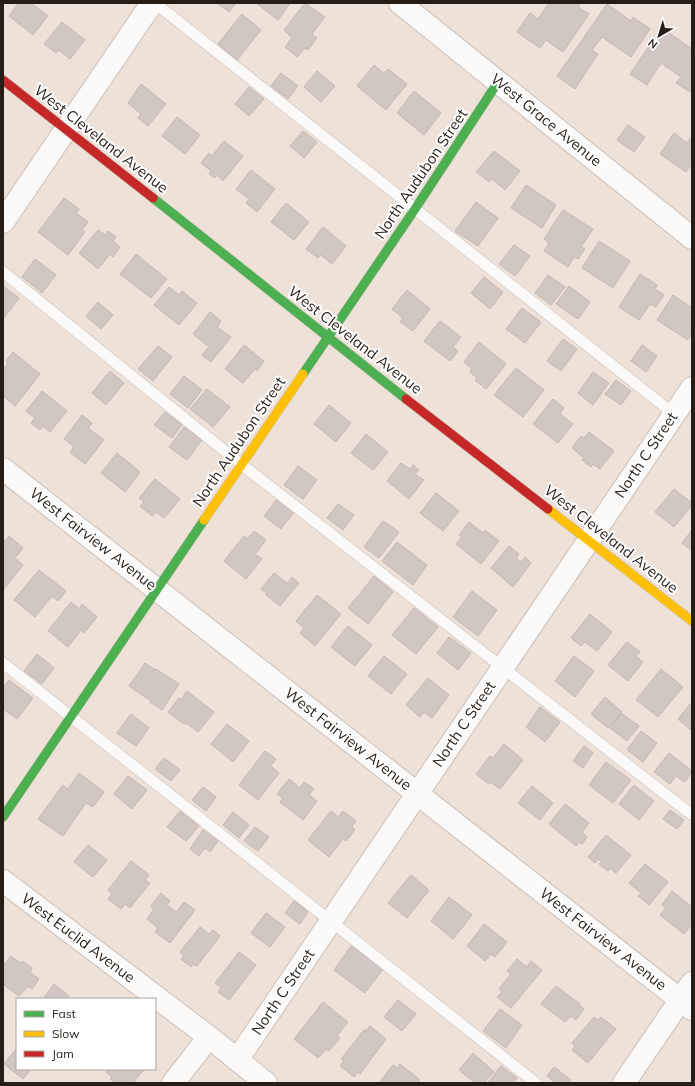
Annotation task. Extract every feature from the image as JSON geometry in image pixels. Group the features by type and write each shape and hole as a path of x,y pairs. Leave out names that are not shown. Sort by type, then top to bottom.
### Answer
{"street":[{"path":"3,222 154,3"},
{"name":"West Grace Avenue","path":"400,3 692,238"},
{"name":"West Cleveland Avenue","path":"3,80 67,129 327,337 589,539 692,621"},
{"name":"North Audubon Street","path":"3,817 414,209 498,82"},
{"name":"North C Street","path":"237,1060 692,388"},
{"name":"West Fairview Avenue","path":"3,469 417,793 688,998"},
{"name":"West Euclid Avenue","path":"3,882 208,1037 266,1083"},
{"path":"624,1083 688,998"},
{"path":"173,1083 208,1037"}],"lane":[{"path":"154,3 674,414"},
{"path":"3,272 241,464 692,815"},
{"path":"3,663 536,1083"}],"building":[{"path":"19,3 31,3 48,16 33,35 9,16"},
{"path":"217,3 236,3 229,12"},
{"path":"256,3 290,3 278,20"},
{"path":"305,3 325,17 312,34 317,38 308,50 305,48 297,57 285,47 292,38 284,30"},
{"path":"549,3 580,3 578,7 589,14 563,52 546,40 540,48 517,32 530,13 538,19"},
{"path":"607,4 631,21 633,17 650,29 631,57 602,37 592,50 598,54 575,89 557,76"},
{"path":"242,14 261,30 237,60 218,44"},
{"path":"62,22 85,40 70,59 59,50 56,53 44,44"},
{"path":"665,30 692,49 692,89 690,92 676,83 681,77 661,63 647,85 630,74 652,42 655,45"},
{"path":"374,65 384,73 388,69 407,84 386,110 357,86"},
{"path":"317,71 335,86 321,102 304,87"},
{"path":"281,73 298,86 288,99 271,86"},
{"path":"141,84 166,104 148,126 138,118 141,114 128,103"},
{"path":"249,87 264,99 249,116 235,104"},
{"path":"414,91 441,113 424,135 397,113"},
{"path":"177,117 200,135 185,154 162,136"},
{"path":"628,125 645,137 634,152 617,140"},
{"path":"303,131 317,142 304,158 290,146"},
{"path":"674,133 687,143 692,136 692,163 686,172 660,154"},
{"path":"224,141 243,156 223,181 217,175 215,178 209,174 211,171 201,163 209,153 212,156"},
{"path":"494,151 520,171 505,190 492,179 489,182 476,172"},
{"path":"251,170 275,189 257,212 246,203 249,199 236,189"},
{"path":"526,185 556,205 542,228 511,208"},
{"path":"64,198 79,209 76,213 88,222 82,230 85,232 68,255 38,232"},
{"path":"476,202 498,218 478,246 455,231"},
{"path":"286,203 309,222 294,240 271,222"},
{"path":"563,210 593,229 581,247 585,249 578,259 574,257 568,267 544,251 549,243 544,239"},
{"path":"323,227 346,246 332,264 321,255 318,258 306,249"},
{"path":"98,230 105,235 108,231 116,237 113,241 120,247 113,257 110,254 98,269 79,253"},
{"path":"599,241 630,261 613,288 582,268"},
{"path":"514,245 530,256 515,276 499,264"},
{"path":"136,254 167,279 151,298 120,274"},
{"path":"35,259 56,275 42,293 22,277"},
{"path":"640,274 657,285 655,289 664,295 656,307 650,304 639,320 619,307"},
{"path":"548,275 565,287 551,305 535,293"},
{"path":"484,277 503,292 490,309 471,293"},
{"path":"3,286 19,298 4,318 3,318"},
{"path":"569,286 590,302 578,319 556,304"},
{"path":"169,287 179,295 182,291 197,303 179,325 154,305"},
{"path":"407,290 430,309 413,331 400,322 403,318 392,309"},
{"path":"673,295 692,308 692,334 688,340 657,320"},
{"path":"98,302 113,315 101,329 86,316"},
{"path":"522,308 541,322 525,343 506,329"},
{"path":"210,312 221,321 217,327 231,337 211,362 202,355 209,347 193,334"},
{"path":"440,321 461,337 453,347 458,351 450,361 424,341"},
{"path":"563,339 577,349 561,371 547,361"},
{"path":"479,342 506,364 486,389 475,380 477,378 470,372 472,369 464,362"},
{"path":"244,345 264,361 257,371 255,369 243,383 225,369"},
{"path":"642,345 657,356 646,372 631,361"},
{"path":"158,346 172,357 153,381 138,369"},
{"path":"13,352 40,374 15,406 3,396 3,370 8,363 6,361"},
{"path":"516,368 544,390 523,417 494,395"},
{"path":"110,371 124,383 106,405 92,393"},
{"path":"593,372 609,383 593,405 578,393"},
{"path":"184,376 202,390 188,408 170,394"},
{"path":"616,380 631,391 621,405 605,394"},
{"path":"207,389 230,407 213,427 190,409"},
{"path":"42,391 67,411 50,432 43,426 40,430 31,423 35,418 26,411"},
{"path":"553,399 564,408 560,414 573,424 558,443 533,424"},
{"path":"329,405 351,423 336,442 314,424"},
{"path":"165,412 182,425 172,438 154,425"},
{"path":"82,415 92,423 88,428 104,440 85,464 70,452 74,447 64,439"},
{"path":"184,427 202,440 187,460 169,447"},
{"path":"589,432 614,451 600,469 593,464 591,467 582,460 584,458 572,448 581,436 583,439"},
{"path":"366,434 388,452 373,470 351,453"},
{"path":"117,453 140,472 125,492 101,473"},
{"path":"401,463 410,469 413,465 419,470 415,474 424,480 409,499 387,481"},
{"path":"298,466 317,480 303,499 284,485"},
{"path":"155,479 180,499 164,518 156,512 152,516 140,506 144,502 139,498"},
{"path":"674,489 692,503 692,505 674,527 655,512"},
{"path":"436,493 459,511 443,531 420,513"},
{"path":"277,499 294,512 281,529 264,516"},
{"path":"338,504 354,515 343,530 327,518"},
{"path":"383,521 399,532 379,558 364,547"},
{"path":"469,522 483,533 485,530 499,541 481,564 456,544 462,537 459,535"},
{"path":"692,530 692,551 682,543"},
{"path":"254,531 266,540 255,554 262,559 246,579 224,561 244,536 248,539"},
{"path":"9,536 23,548 15,558 23,565 3,590 3,543"},
{"path":"397,542 427,565 413,585 382,561"},
{"path":"509,546 519,554 516,558 521,562 525,557 531,563 513,587 491,568"},
{"path":"39,570 66,591 58,601 52,596 35,617 14,600"},
{"path":"274,573 287,583 292,577 299,583 280,606 261,589"},
{"path":"374,576 393,592 368,624 348,608"},
{"path":"472,591 497,610 478,636 453,617"},
{"path":"317,595 341,614 315,646 300,633 304,628 296,621"},
{"path":"71,602 79,609 82,604 97,617 84,633 81,630 68,647 48,631"},
{"path":"414,608 438,627 416,654 392,635"},
{"path":"590,614 612,632 597,651 585,642 581,646 571,638"},
{"path":"348,626 372,645 355,666 331,647"},
{"path":"449,637 471,653 458,670 437,653"},
{"path":"627,642 640,652 636,656 643,662 628,681 608,665"},
{"path":"37,654 54,668 42,684 24,671"},
{"path":"384,656 407,674 391,694 368,676"},
{"path":"574,656 594,671 575,697 555,681"},
{"path":"145,663 179,684 162,710 129,686"},
{"path":"661,669 683,687 658,717 636,700"},
{"path":"428,678 449,695 432,718 424,712 420,717 406,705"},
{"path":"9,680 33,698 17,719 3,709 3,688"},
{"path":"187,691 214,712 198,732 168,712 179,698 181,700"},
{"path":"605,697 622,712 608,728 591,714"},
{"path":"692,702 692,731 678,719"},
{"path":"540,707 560,722 545,742 526,727"},
{"path":"621,713 639,726 627,741 610,728"},
{"path":"131,714 149,728 136,746 117,733"},
{"path":"227,724 249,741 233,762 211,744"},
{"path":"641,731 657,743 643,762 627,750"},
{"path":"504,744 523,760 500,789 491,782 489,784 476,774 490,756 493,758"},
{"path":"584,746 593,753 583,768 573,761"},
{"path":"265,751 276,759 271,766 279,773 258,800 239,785"},
{"path":"669,753 692,771 685,782 676,776 670,784 654,772"},
{"path":"164,758 180,770 171,781 155,769"},
{"path":"606,762 631,780 613,803 589,785"},
{"path":"79,773 104,792 93,807 86,803 63,836 38,819 63,785 68,789"},
{"path":"128,776 147,790 132,809 114,794"},
{"path":"289,779 300,788 304,782 314,789 309,795 317,801 303,820 280,802 283,798 277,794"},
{"path":"634,785 654,801 639,820 619,804"},
{"path":"532,786 553,803 540,820 518,803"},
{"path":"203,787 216,797 206,811 192,800"},
{"path":"565,804 589,823 582,832 587,837 582,844 579,842 576,846 549,824"},
{"path":"670,810 684,820 677,829 663,819"},
{"path":"180,811 199,826 186,841 167,827"},
{"path":"331,811 338,817 343,811 356,821 352,827 355,830 346,841 343,839 329,857 308,840"},
{"path":"233,812 249,825 239,838 223,825"},
{"path":"255,827 269,837 258,851 244,841"},
{"path":"203,830 218,841 210,852 205,848 199,856 190,849"},
{"path":"606,835 631,855 616,873 610,868 608,871 599,864 601,862 598,859 595,863 588,857"},
{"path":"88,845 107,860 93,877 74,862"},
{"path":"131,861 149,875 145,880 150,883 130,908 125,904 121,909 108,899 112,894 108,890"},
{"path":"645,864 668,882 649,905 638,896 641,893 629,883"},
{"path":"411,875 429,890 407,918 388,903"},
{"path":"672,891 692,907 692,924 684,934 660,915 666,908 662,905"},
{"path":"161,893 170,901 167,905 176,912 184,902 195,910 170,943 155,932 158,928 147,919 154,909 151,906"},
{"path":"449,897 472,915 453,939 431,921"},
{"path":"294,901 308,912 300,924 285,913"},
{"path":"266,913 285,927 270,947 251,933"},
{"path":"484,924 507,942 495,957 491,954 485,961 467,946"},
{"path":"200,927 209,934 213,930 220,936 197,966 193,964 191,967 181,959 184,956 180,952"},
{"path":"351,946 383,969 365,993 334,970"},
{"path":"239,952 256,965 229,1000 218,992 221,987 215,983"},
{"path":"11,956 20,963 22,961 32,968 30,972 39,979 32,989 28,986 19,996 3,984 3,966"},
{"path":"517,959 527,967 531,961 542,970 511,1008 497,997 502,992 499,989 511,974 507,971"},
{"path":"54,984 69,996 67,998 44,998"},
{"path":"556,986 580,1004 579,1005 584,1009 576,1020 571,1016 565,1022 541,1004"},
{"path":"398,1000 416,1014 402,1031 384,1017"},
{"path":"323,1002 348,1022 337,1036 340,1038 329,1051 326,1049 318,1058 294,1039"},
{"path":"500,1009 522,1025 506,1048 483,1031"},
{"path":"594,1017 598,1020 601,1017 616,1029 588,1063 572,1050 575,1046 572,1043"},
{"path":"370,1026 386,1039 360,1074 358,1072 354,1077 340,1066 344,1061 341,1059 364,1030 366,1031"},
{"path":"16,1049 16,1070 30,1070 23,1079 4,1064"},
{"path":"473,1053 494,1072 484,1083 475,1083 459,1070"},
{"path":"400,1064 420,1080 417,1083 379,1083 393,1065 397,1068"},
{"path":"501,1066 517,1078 513,1083 488,1083"},
{"path":"554,1067 571,1080 569,1083 556,1083 547,1076"},
{"path":"107,1070 143,1070 133,1083 115,1083 110,1079 112,1077 106,1072"}],"traffic: fast":[{"path":"303,374 415,209 498,82"},
{"path":"153,198 406,399"},
{"path":"3,817 204,520"}],"traffic: slow":[{"path":"204,520 303,374"},
{"path":"548,509 692,621"}],"traffic: jam":[{"path":"3,80 153,198"},
{"path":"406,399 548,509"}]}
